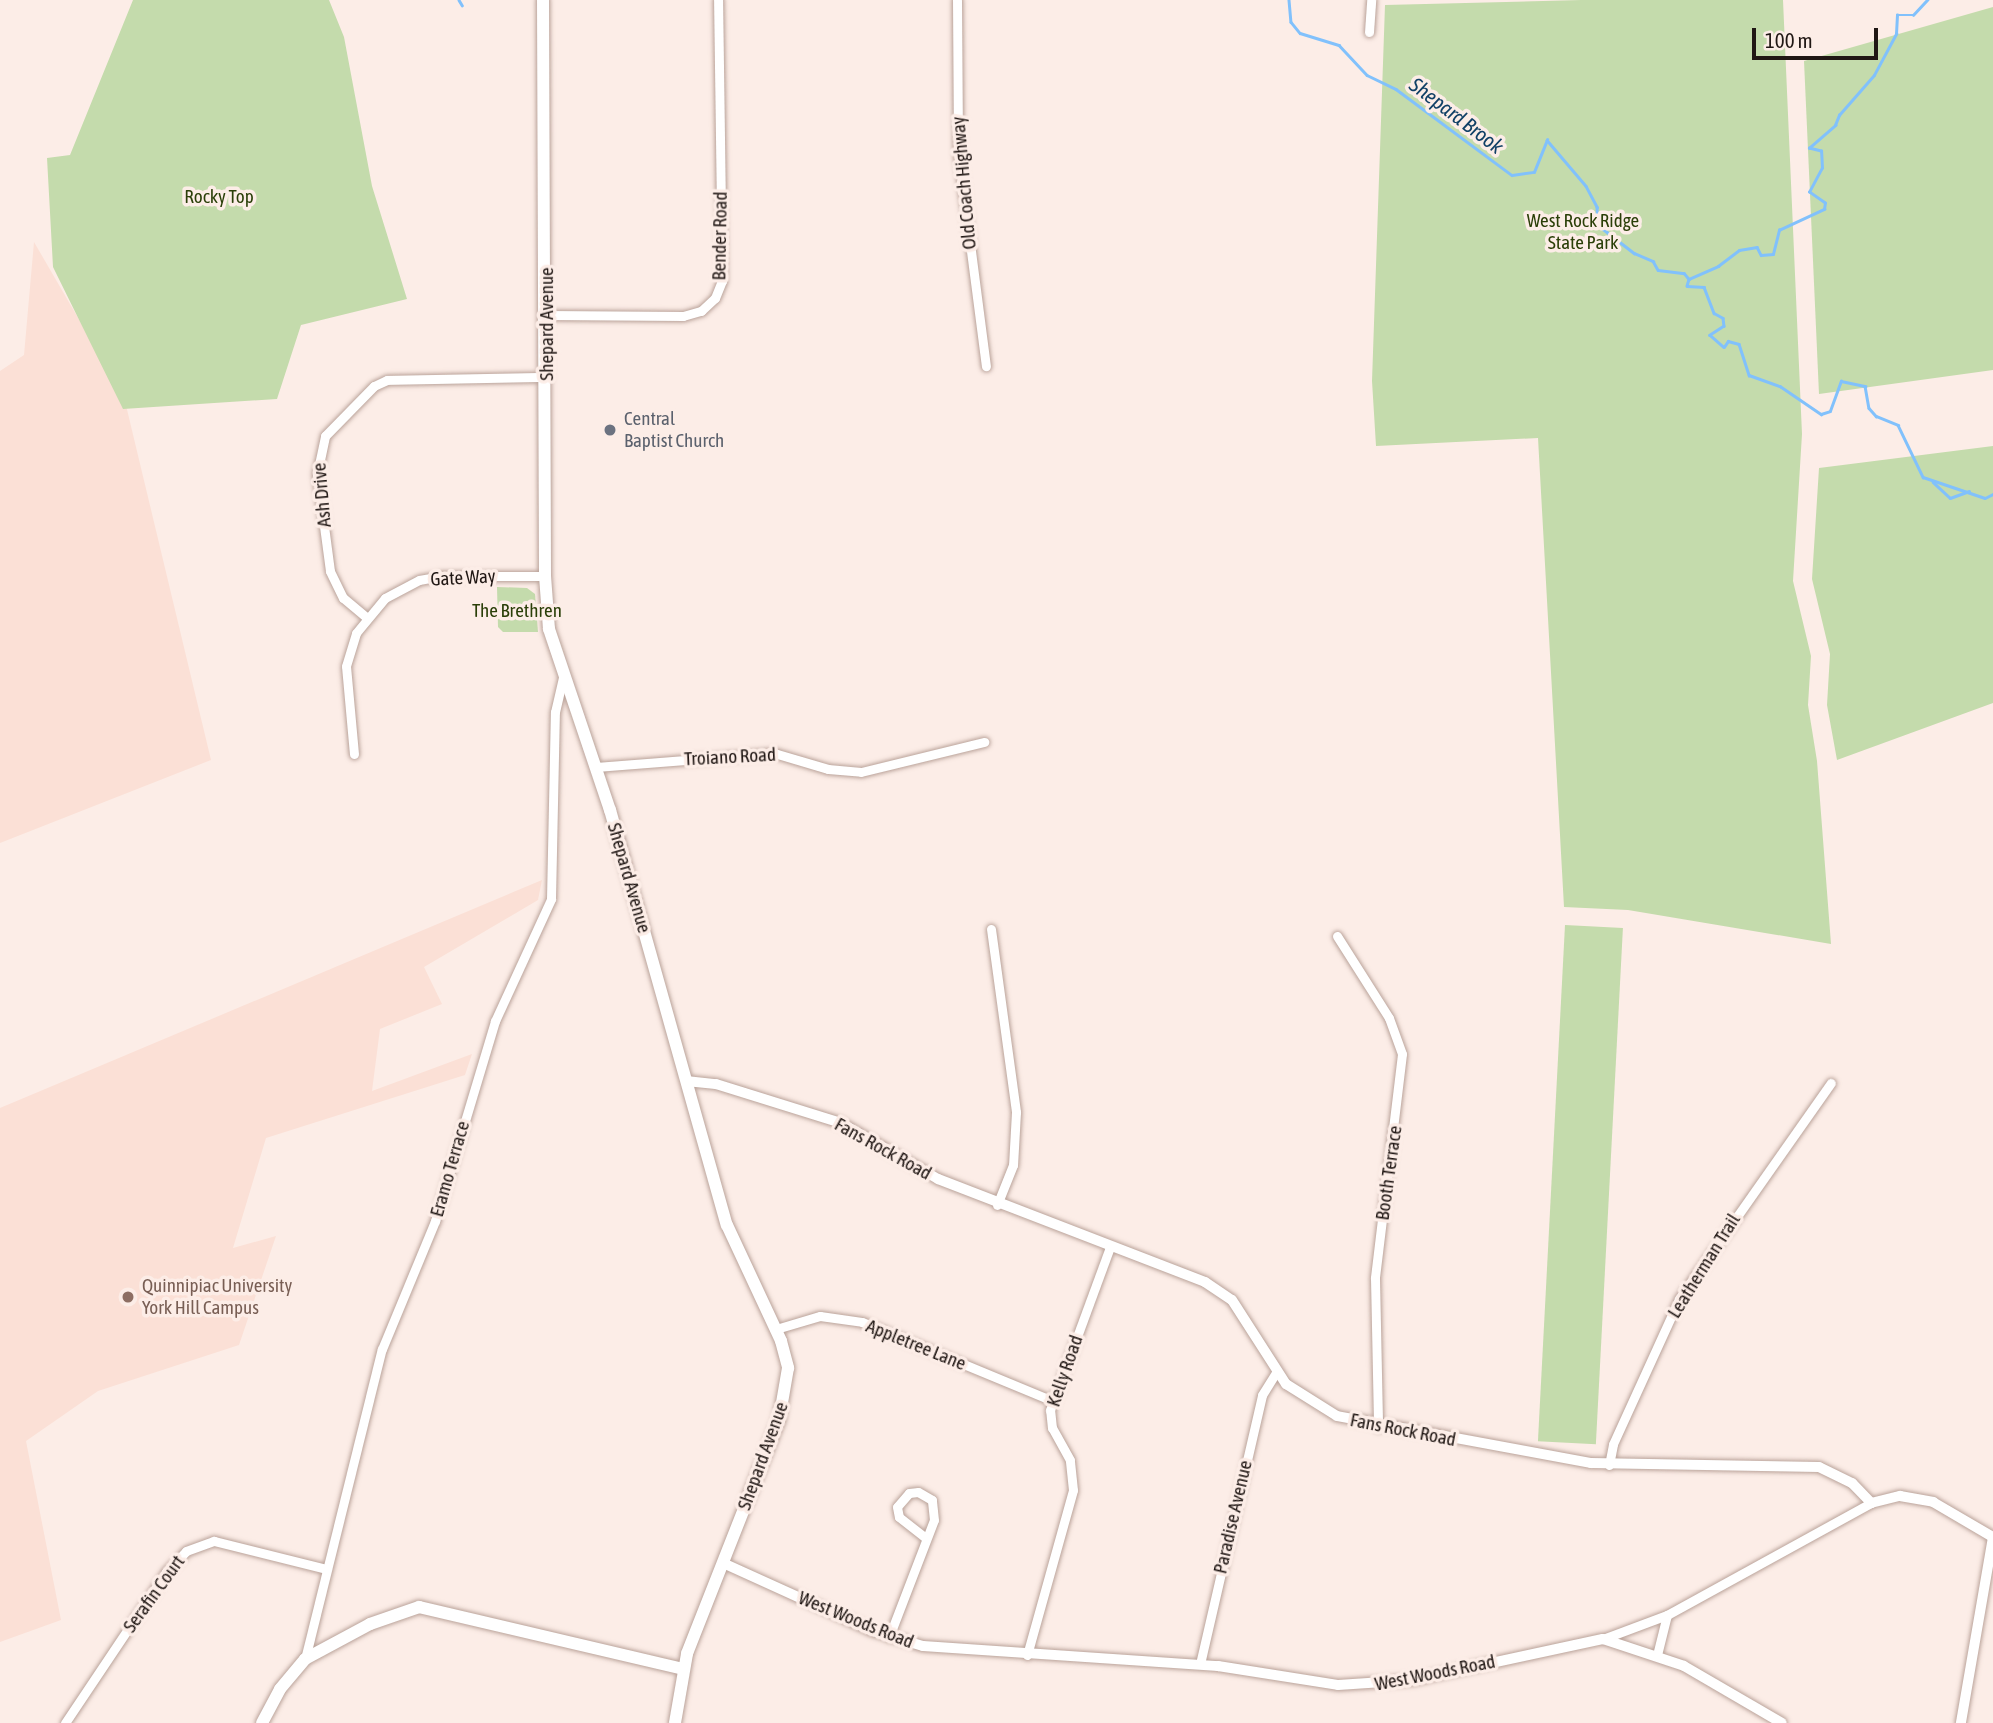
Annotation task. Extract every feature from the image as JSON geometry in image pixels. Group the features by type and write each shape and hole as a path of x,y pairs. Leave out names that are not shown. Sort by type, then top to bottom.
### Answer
{"main road":[{"name":"Shepard Avenue","path":"543,0 547,315 545,576 549,629 563,678 596,767 736,1251 776,1329 786,1356 786,1394 683,1669 675,1723"},
{"path":"262,1723 279,1689 305,1659 398,1612 426,1607 683,1669"}],"street":[{"name":"Bender Road","path":"547,315 683,316 715,298 722,281 718,0"},
{"name":"Old Coach Highway","path":"957,0 958,151 986,366"},
{"path":"1369,32 1371,0"},
{"name":"Ash Drive","path":"366,617 343,598 330,571 316,460 325,436 374,386 387,380 547,377"},
{"name":"Gate Way","path":"354,754 346,666 366,617 385,598 419,580 545,576"},
{"name":"Eramo Terrace","path":"305,1659 382,1349 435,1221 495,1021 551,899 555,712 563,678"},
{"name":"Troiano Road","path":"596,767 774,753 828,769 861,772 984,742"},
{"path":"991,929 1016,1112 1013,1165 998,1205"},
{"name":"Booth Terrace","path":"1337,936 1389,1018 1402,1054 1374,1279 1378,1427"},
{"name":"Fans Rock Road","path":"687,1081 716,1084 841,1123 917,1170 998,1205 1225,1293 1276,1373 1318,1408 1378,1427 1609,1465 1805,1465 1843,1477 1871,1503"},
{"name":"Leatherman Trail","path":"1609,1465 1613,1444 1679,1299 1830,1083"},
{"name":"Kelly Road","path":"1027,1656 1073,1490 1070,1460 1050,1421 1053,1401 1110,1247"},
{"name":"Appletree Lane","path":"776,1329 820,1316 862,1322 1053,1401"},
{"name":"Paradise Avenue","path":"1200,1664 1262,1395 1276,1373"},
{"path":"889,1637 934,1520 932,1500 918,1492 909,1493 897,1507 899,1517 926,1538"},
{"name":"West Woods Road","path":"723,1563 889,1637 952,1651 1200,1664 1338,1685 1371,1686 1603,1639 1667,1615 1871,1503 1900,1496 1925,1499 1993,1537"},
{"path":"1961,1723 1993,1537"},
{"name":"Serafin Court","path":"65,1723 166,1572 186,1550 215,1541 326,1569"},
{"path":"1657,1655 1667,1615"},
{"path":"1603,1639 1657,1655 1698,1673 1782,1723"}],"shaded area":[{"path":"34,242 124,397 211,760 0,843 0,371 24,355"},
{"name":"Quinnipiac University York Hill Campus","path":"542,880 538,900 424,967 442,1004 380,1029 372,1091 472,1054 465,1075 266,1138 233,1248 276,1236 239,1345 98,1391 26,1441 61,1620 0,1642 0,1108"}],"green space":[{"name":"Rocky Top","path":"133,0 329,0 344,37 372,186 407,299 301,325 277,399 123,409 53,267 47,158 70,155"},
{"name":"West Rock Ridge State Park","path":"1581,0 1783,0 1802,434 1793,581 1811,656 1808,705 1817,761 1831,944 1628,910 1564,907 1538,438 1376,446 1372,381 1385,5"},
{"path":"1993,7 1993,370 1819,394 1804,61"},
{"path":"1993,446 1993,703 1837,760 1827,705 1830,654 1812,579 1819,468"},
{"name":"The Brethren","path":"497,587 527,588 535,594 538,632 503,632 498,627"},
{"path":"1565,925 1623,928 1596,1444 1538,1441"}],"waterway":[{"path":"459,0 462,5"},
{"name":"Shepard Brook","path":"1289,0 1291,22 1300,33 1339,45 1367,75 1396,89 1512,175 1534,172 1547,140 1586,186 1597,207 1598,225 1634,253 1653,261 1658,270 1684,273 1689,279 1718,266 1739,250 1757,247 1761,255 1773,254 1779,230 1824,209 1825,203 1809,192 1822,168 1821,151 1809,148 1835,125 1839,115 1874,75 1896,34 1897,15 1913,15 1927,0"},
{"path":"1689,279 1687,286 1704,287 1714,313 1723,318 1724,326 1710,335 1724,347 1728,341 1739,344 1749,375 1780,386 1821,414 1830,411 1841,381 1865,386 1869,408 1876,416 1898,425 1923,477 1985,498 1993,494"},
{"path":"1933,482 1950,498 1969,491"}],"place":[{"name":"Central Baptist Church","path":"610,430"},
{"name":"Quinnipiac University York Hill Campus","path":"128,1297"}]}
